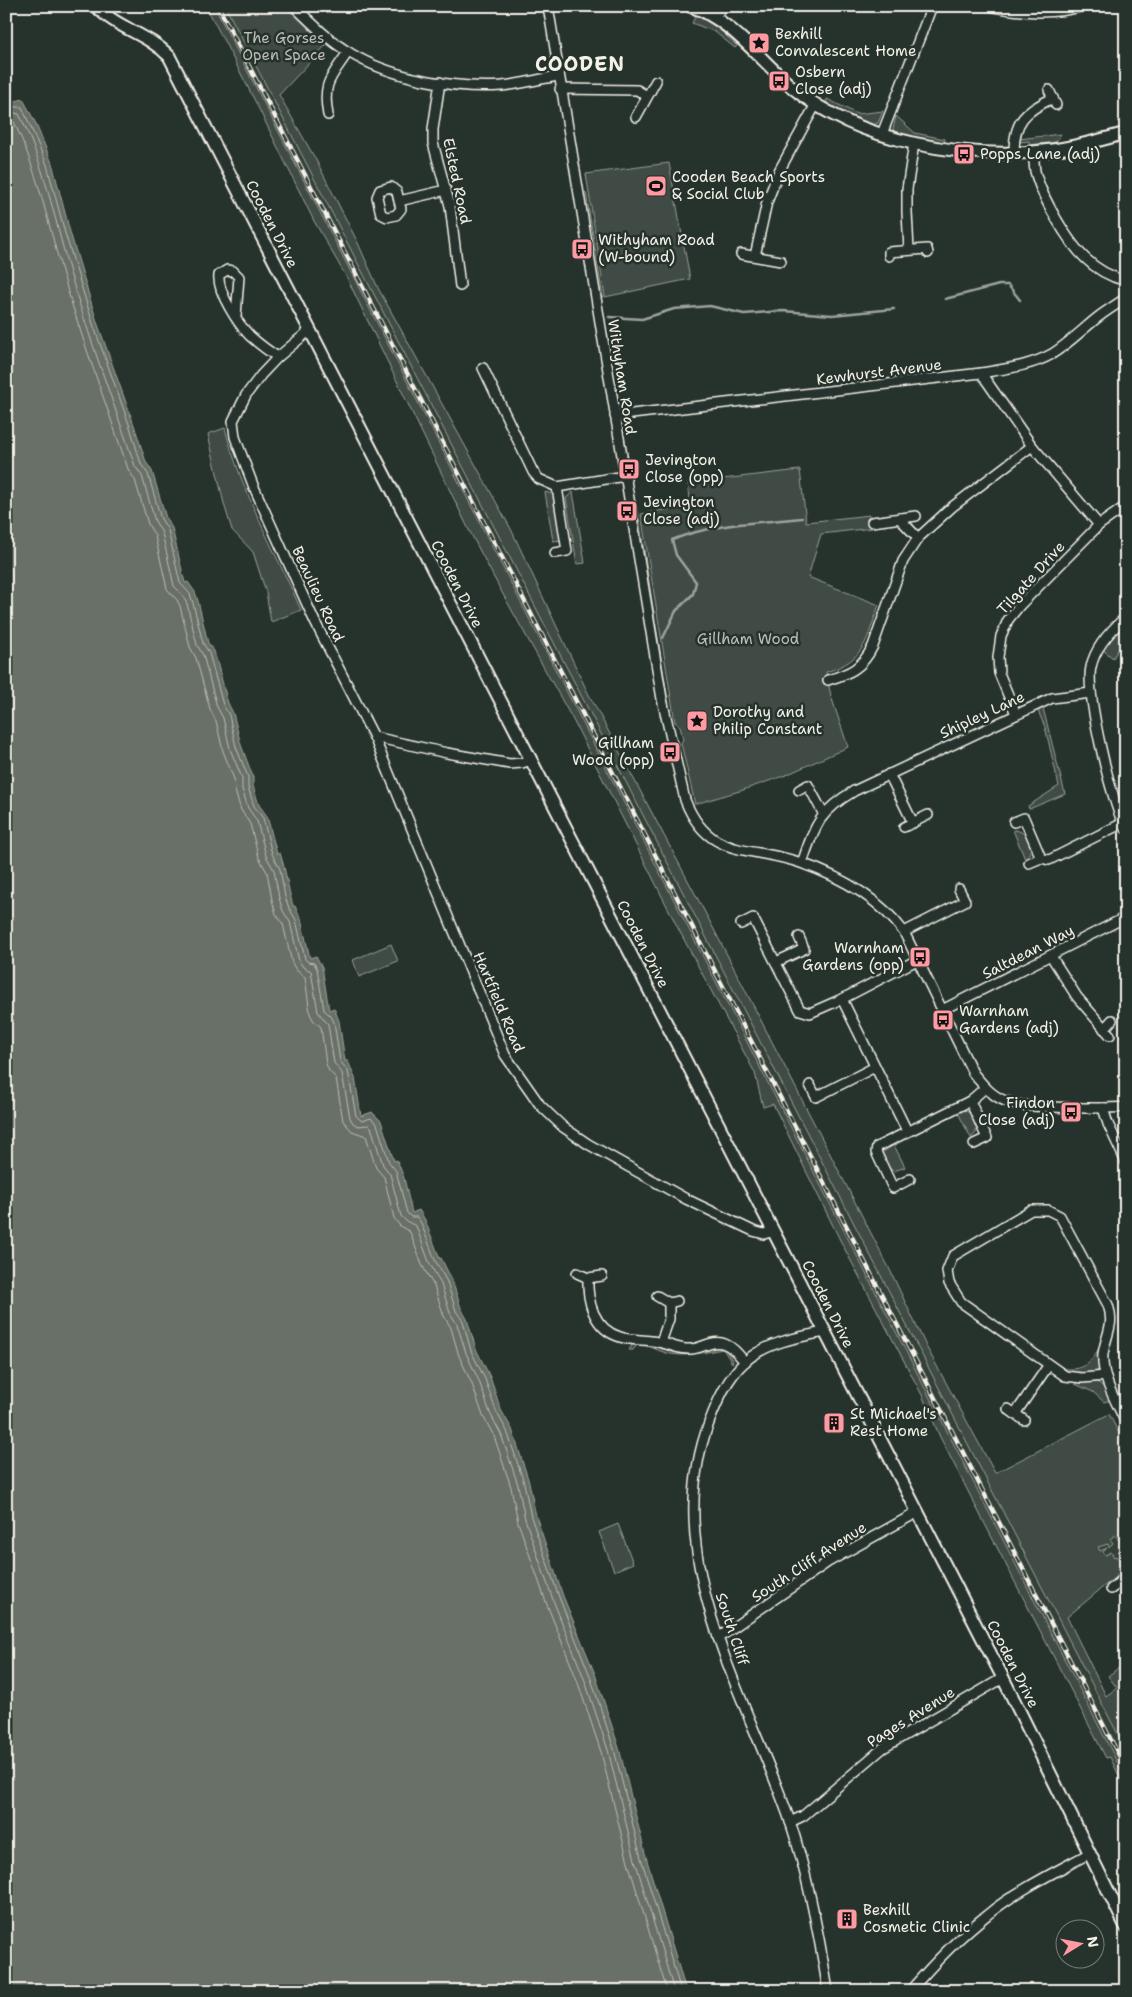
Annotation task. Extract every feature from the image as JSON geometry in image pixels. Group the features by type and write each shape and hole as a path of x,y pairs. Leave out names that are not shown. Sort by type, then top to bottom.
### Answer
{"main road":[{"name":"Cooden Drive","path":"96,6 102,13 119,24 159,46 169,56 1003,1678 1126,1927"},
{"path":"690,6 712,17 732,31 794,89 816,104 865,128 882,134 914,143 950,149 1033,152 1078,146 1126,133"}],"street":[{"path":"294,6 322,32 348,52 368,63 411,76 461,85 502,86 558,76"},
{"name":"Withyham Road","path":"548,6 659,682 673,751 690,813 708,835 720,843 732,848 786,858 802,863 857,889 880,904 904,932 973,1073 985,1088"},
{"path":"712,17 725,6"},
{"path":"882,134 932,6"},
{"path":"989,6 1017,12 1044,13 1071,10 1085,6"},
{"path":"328,115 325,90 327,83 348,52"},
{"path":"636,117 656,81"},
{"name":"Elsted Road","path":"440,82 433,129 433,144 446,190 454,232 460,286"},
{"path":"560,88 637,90 647,96"},
{"path":"1014,152 1014,135 1025,114 1034,106 1052,97"},
{"path":"326,103 337,102"},
{"path":"755,256 767,202 780,171 816,104"},
{"path":"909,250 906,212 914,143"},
{"path":"1033,152 1035,170 1042,191 1071,239 1084,257 1098,269 1126,281"},
{"path":"399,201 446,190"},
{"path":"889,256 889,252 909,250 928,249 928,253"},
{"path":"741,254 781,261"},
{"path":"236,316 239,277 233,271 227,270 219,275 218,282 221,292 236,316 250,336 278,357"},
{"name":"Kewhurst Avenue","path":"615,416 981,374 1032,362 1051,354 1099,316 1126,298"},
{"name":"Beaulieu Road","path":"310,330 278,357 261,375 240,406 233,421 235,437 252,485 299,587 374,737"},
{"path":"484,368 533,472 546,483 557,487 625,476"},
{"path":"981,374 1032,446 1099,525"},
{"path":"828,680 850,673 867,657 873,646 902,561 918,538 952,507 1032,446"},
{"path":"556,554 567,552 557,487"},
{"name":"Tilgate Drive","path":"1016,714 999,673 1000,636 1008,620 1020,605 1099,525 1126,506"},
{"path":"872,522 916,516"},
{"path":"899,518 918,538"},
{"path":"1029,863 1041,858 1049,860 1124,826 1112,792 1089,676 1094,658 1106,637 1125,619"},
{"name":"Shipley Lane","path":"802,863 823,813 845,796 1052,698 1091,693"},
{"path":"374,737 510,764 531,760"},
{"name":"Hartfield Road","path":"374,737 505,1055 540,1106 563,1127 588,1144 686,1199 753,1231 764,1234 774,1231"},
{"path":"889,774 913,823"},
{"path":"799,790 808,785 823,813"},
{"path":"904,827 928,815"},
{"path":"1014,822 1024,818 1041,858"},
{"path":"904,932 965,901 959,889"},
{"name":"Saltdean Way","path":"942,1010 1126,917"},
{"path":"742,924 753,918 800,1010 810,1013 842,999 917,960"},
{"path":"776,962 804,949 798,938"},
{"path":"1051,956 1077,996 1107,1032 1112,1020"},
{"path":"842,999 907,1131"},
{"path":"810,1084 816,1097 875,1067"},
{"path":"910,1179 893,1188 876,1152 877,1147 970,1101 985,1088 1009,1102 1034,1106 1126,1107"},
{"path":"970,1101 986,1138 974,1144"},
{"path":"1103,1108 1108,1124 1126,1162"},
{"path":"1105,1376 1082,1378 1065,1376 1048,1366 961,1302 949,1282 947,1271 953,1256 1031,1210 1048,1210 1060,1216 1108,1305 1111,1322 1103,1354 1105,1376 1126,1423"},
{"path":"577,1273 588,1278 602,1276"},
{"path":"588,1278 587,1295 592,1312 600,1324 612,1334 621,1337 661,1342 677,1348 693,1349 708,1343 725,1344 732,1348 745,1362"},
{"path":"657,1296 673,1302 661,1342"},
{"name":"South Cliff","path":"825,1332 772,1344 745,1362 728,1383 716,1404 700,1448 695,1471 694,1536 703,1586 718,1638 790,1822 807,1881 828,1991"},
{"path":"1024,1420 1011,1412 1048,1366"},
{"name":"South Cliff Avenue","path":"718,1638 828,1562 918,1512"},
{"path":"1117,1589 1126,1577"},
{"name":"Pages Avenue","path":"790,1822 803,1816 882,1748 1003,1678"},
{"path":"910,1991 927,1971 988,1914 1036,1883 1090,1853"}],"shaded area":[{"path":"206,6 233,6 279,95 316,160 358,243 378,288 511,529 587,691 708,918 889,1268 926,1346 995,1473 1109,1414 1126,1447 1126,1568 1067,1617 1126,1736 1126,1790 1110,1757 1106,1758 940,1437 922,1395 841,1242 773,1104 763,1107 755,1073 680,932 573,720 469,530 347,278 314,221"}],"green space":[{"path":"206,6 214,6 1126,1779 1126,1790 1110,1757 1106,1758 940,1437 922,1395 841,1242 773,1104 763,1107 755,1073 680,932 573,720 469,530 347,278 314,221"},
{"name":"The Gorses Open Space","path":"225,6 285,6 326,45 279,95 316,160 358,243 378,288 511,529 587,691 708,918 889,1268 926,1346 995,1473 1109,1414 1126,1447 1126,1559 1120,1553 1125,1548 1115,1535 1110,1539 1113,1543 1109,1547 1108,1544 1098,1547 1100,1551 1107,1548 1103,1552 1106,1555 1111,1552 1126,1568 1067,1617 1106,1696 1117,1688 1108,1676 1126,1662 1126,1750"},
{"path":"696,15 717,27 737,46 735,48 715,32 692,23"},
{"path":"827,99 857,114 883,111 878,123 871,125 825,105"},
{"path":"896,116 915,133 945,139 944,144 895,133 893,129"},
{"path":"1061,134 1056,142 1029,145 1029,141 1020,142 1019,139"},
{"path":"669,163 690,279 605,297 586,174"},
{"path":"586,192 603,297 600,297 583,194"},
{"path":"225,428 249,497 301,610 271,622 266,592 253,552 232,530 224,504 208,434"},
{"name":"Gillham Wood","path":"800,470 806,522 870,515 872,528 821,534 808,577 879,605 867,638 857,655 839,667 826,672 831,696 848,747 786,775 695,804 681,743 683,739 680,726 675,722 641,514 652,512 653,517 657,516 657,511 691,507 688,483"},
{"path":"545,492 555,495 562,540 553,541"},
{"path":"573,492 585,563 577,564 566,498"},
{"path":"638,512 672,722 670,718 635,514"},
{"path":"1118,630 1126,630 1126,637 1113,658 1103,650"},
{"path":"1043,708 1065,794 1029,809 1028,806 1059,786 1045,727 1038,711"},
{"path":"1013,830 1023,833 1029,841 1029,855 1025,859"},
{"path":"391,944 398,961 359,977 353,960"},
{"path":"964,1110 972,1116 976,1126 976,1133 971,1138 958,1113"},
{"path":"894,1145 905,1167 894,1171 886,1167 881,1153"},
{"path":"634,1342 724,1347 733,1361 732,1363 723,1349 697,1354 677,1355 642,1345 637,1345 633,1350 629,1350"},
{"path":"1101,1345 1100,1368 1095,1373 1069,1373 1060,1368 1074,1369 1085,1365"},
{"path":"1077,1382 1098,1383 1104,1388 1111,1400 1104,1402 1093,1392 1075,1384"},
{"path":"618,1524 633,1563 614,1571 599,1532"}],"water":[{"path":"6,75 12,102 23,99 52,163 97,322 146,462 152,471 166,518 172,528 185,583 188,582 195,592 208,643 214,651 241,745 253,777 253,786 259,805 267,816 277,854 280,853 293,906 295,906 301,919 310,958 316,956 322,967 329,1010 334,1008 339,1021 345,1061 348,1061 355,1078 361,1116 372,1112 381,1121 394,1161 397,1160 404,1178 412,1213 419,1210 425,1220 440,1259 452,1280 476,1349 490,1377 501,1410 512,1429 529,1482 536,1516 563,1596 595,1674 619,1748 646,1857 686,1991 6,1991"}],"waterway":[{"path":"945,299 999,285 1008,285 1020,300"},
{"path":"609,317 642,319 674,309 710,306 744,314 783,311 832,315 894,309"},
{"path":"663,638 676,611 693,594 696,582 676,555 672,540 688,534 720,527 802,518"}],"railway":[{"path":"218,6 1126,1769"}],"place":[{"name":"Bexhill Convalescent Home","path":"759,43"},
{"name":"Osbern Close (adj)","path":"779,81"},
{"name":"Popps Lane (adj)","path":"964,154"},
{"name":"Cooden Beach Sports & Social Club","path":"656,186"},
{"name":"Withyham Road (W-bound)","path":"582,249"},
{"name":"Jevington Close (opp)","path":"629,469"},
{"name":"Jevington Close (adj)","path":"627,511"},
{"name":"Dorothy and Philip Constant","path":"697,721"},
{"name":"Gillham Wood (opp)","path":"670,752"},
{"name":"Warnham Gardens (opp)","path":"920,957"},
{"name":"Warnham Gardens (adj)","path":"943,1020"},
{"name":"Findon Close (adj)","path":"1071,1112"},
{"name":"St Michael's Rest Home","path":"834,1423"},
{"name":"Bexhill Cosmetic Clinic","path":"847,1919"}],"district":[{"name":"COODEN","path":"580,64"}]}
